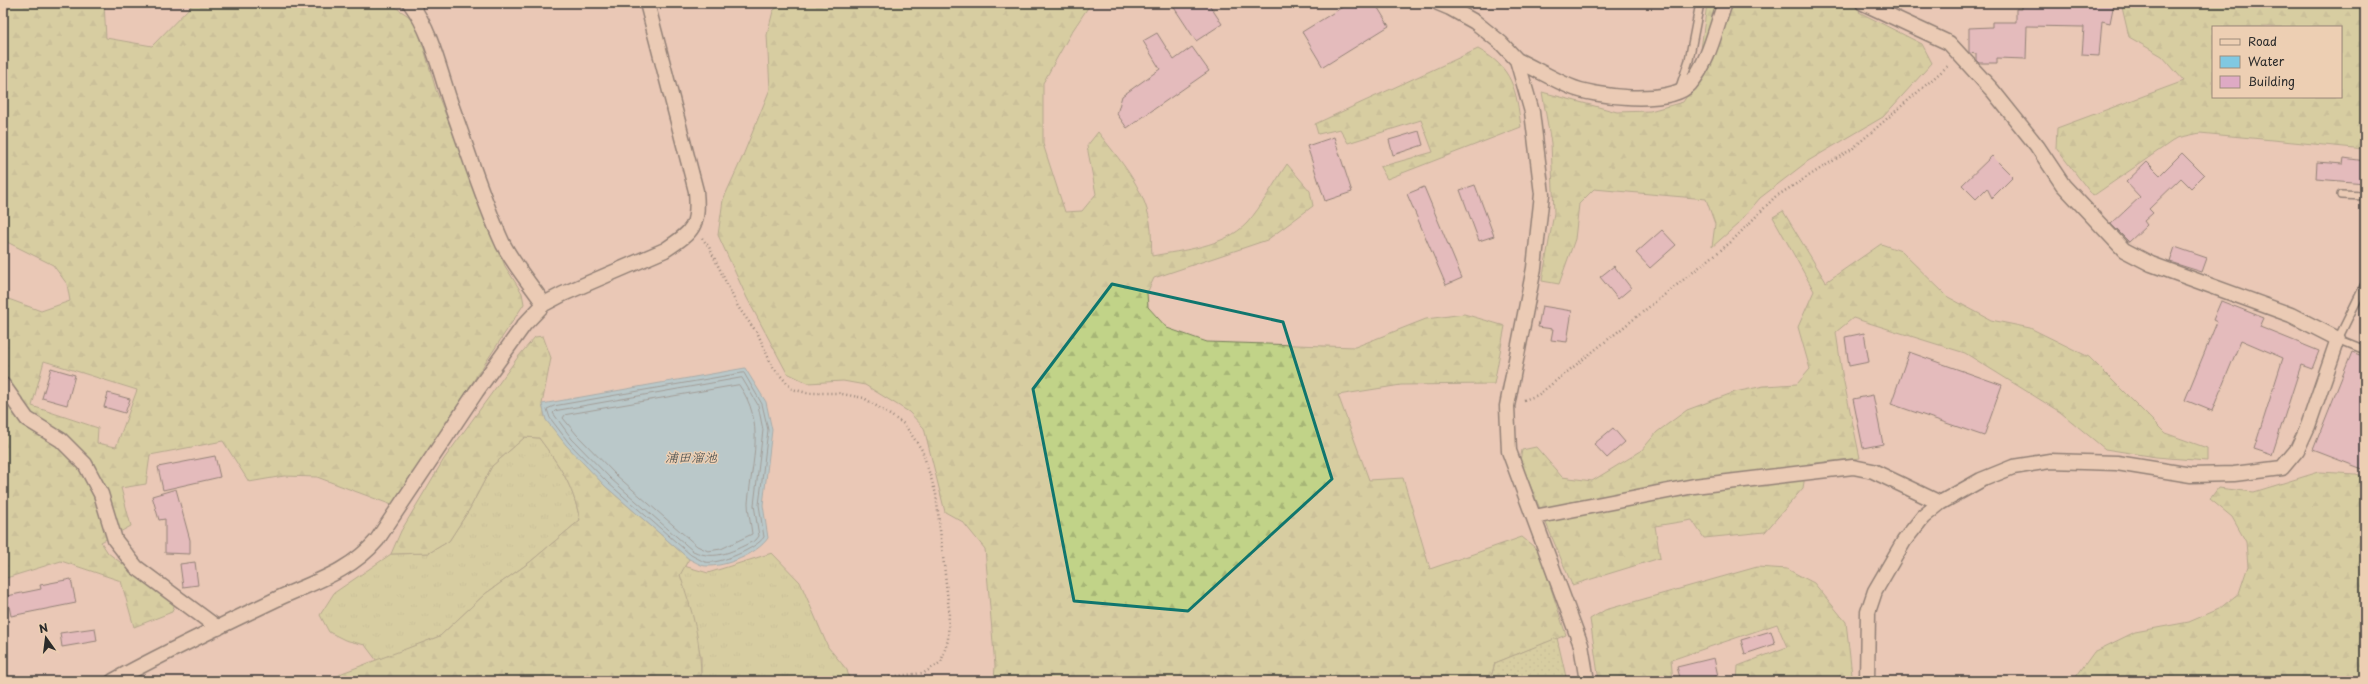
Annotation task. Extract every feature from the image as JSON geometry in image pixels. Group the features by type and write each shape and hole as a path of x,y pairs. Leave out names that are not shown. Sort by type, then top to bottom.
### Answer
{"street":[{"path":"410,3 418,14 433,45 442,79 487,206 504,245 544,304"},
{"path":"113,681 156,657 334,574 365,555 377,540 476,392 524,325 544,304 563,294 665,250 680,240 692,228 698,213 696,191 647,3"},
{"path":"1438,3 1475,22 1501,43 1517,60 1570,87 1634,98 1655,98 1678,92 1689,85 1702,68 1725,3"},
{"path":"1863,3 1949,43 1993,91 2037,146 2062,185 2124,250 2151,264 2291,315 2338,339 2308,426 2297,450 2282,468 2234,474 2192,475 2117,463 2050,461 2013,467 1981,480 1940,503 1923,517 1904,541 1875,591 1868,612 1866,681"},
{"path":"1517,60 1532,112 1542,194 1534,268 1507,406 1506,427 1509,451 1581,646 1587,681"},
{"path":"3,385 27,419 61,440 85,464 101,494 115,540 136,566 218,628"},
{"path":"1534,517 1694,486 1853,467 1873,471 1940,503"}],"lane":[{"path":"1678,92 1689,60 1700,3"},
{"path":"2341,195 2365,196"},
{"path":"2365,284 2338,339 2365,350"}],"path":[{"path":"1507,406 1538,395 1731,242 1775,197 1852,149 1960,55"},
{"path":"692,228 709,247 738,307 758,334 772,366 792,389 807,393 837,393 864,398 904,424 922,450 936,494 949,610 948,640 941,662 924,673 887,677 881,681"}],"highlighted area":[{"path":"1112,284 1283,322 1332,479 1188,611 1074,601 1033,389"}],"green space":[{"path":"3,3 104,3 106,38 152,46 194,3 389,3 416,21 436,90 505,266 522,293 524,304 392,505 317,477 284,476 249,482 223,441 150,455 146,484 121,488 131,526 101,542 108,553 175,603 172,612 134,627 121,581 61,561 3,579 3,297 41,311 70,301 67,284 53,265 3,240","holes":["44,361 137,390 116,447 97,443 98,428 32,406"]},
{"path":"782,3 1091,3 1071,33 1043,83 1043,144 1065,212 1082,211 1096,194 1087,146 1098,132 1130,174 1142,197 1150,222 1152,256 1202,246 1227,237 1238,231 1247,223 1258,209 1287,164 1310,191 1313,206 1267,240 1154,278 1147,293 1148,307 1167,328 1207,342 1355,347 1426,319 1464,314 1505,326 1494,384 1401,385 1338,395 1369,480 1403,478 1430,569 1522,537 1539,551 1566,635 1495,663 1490,681 994,681 995,666 985,549 963,522 945,512 924,428 909,412 865,385 843,381 808,383 787,373 747,298 718,235 723,200 770,89 767,35 773,11"},
{"path":"1707,3 1866,3 1859,12 1922,44 1932,63 1883,117 1808,161 1760,198 1738,224 1712,247 1715,224 1706,199 1594,189 1579,204 1575,239 1559,284 1542,281 1554,213 1551,143 1542,92 1617,112 1650,111 1683,102 1697,81"},
{"path":"2121,3 2365,3 2365,149 2200,133 2177,138 2093,196 2056,148 2057,128 2184,81 2162,56 2129,37"},
{"path":"1478,49 1490,56 1499,64 1511,81 1517,101 1521,127 1387,179 1380,167 1433,152 1421,120 1348,143 1340,129 1318,134 1315,124"},
{"path":"1783,211 1826,282 1881,244 1901,251 1948,297 1991,320 2030,328 2089,357 2165,433 2207,448 2207,461 2156,457 2105,449 2060,412 1965,353 1853,318 1836,332 1842,373 1860,458 1807,464 1803,488 1765,532 1704,538 1692,520 1655,526 1660,558 1572,585 1520,461 1522,450 1536,447 1562,477 1592,481 1641,451 1657,432 1687,410 1735,392 1764,386 1797,384 1810,369 1798,327 1814,291 1773,217"},
{"path":"543,336 551,358 542,404 546,420 605,486 689,559 680,575 689,602 698,639 701,681 331,681 342,673 440,636 485,594 530,562 580,520 577,507 565,476 554,458 539,438 525,437 492,466 469,510 449,541 429,553 391,554 401,531 444,459 518,357 535,337"},
{"path":"525,437 539,438 554,458 565,476 577,507 580,520 530,562 485,594 440,636 377,661 365,645 345,640 329,632 320,615 334,593 391,554 429,553 449,541 469,510 492,466"},
{"path":"2319,472 2356,474 2365,477 2365,681 2073,681 2094,652 2135,632 2189,622 2219,609 2239,593 2248,566 2246,542 2232,517 2210,499 2218,488 2254,492"},
{"path":"772,553 800,582 828,647 847,670 850,681 701,681 701,657 680,575 684,566 708,573"},
{"path":"1757,567 1787,569 1814,583 1846,622 1852,675 1812,681 1737,681 1738,666 1787,647 1777,624 1671,660 1673,681 1599,681 1590,619 1605,610"},
{"path":"1557,638 1567,681 1490,681 1495,663"}],"water":[{"name":"浦田溜池","path":"745,368 766,402 772,430 763,505 768,538 763,544 749,554 732,562 714,566 704,566 689,559 605,486 566,445 546,420 542,404"}],"building":[{"path":"1171,3 1208,3 1222,24 1196,41"},
{"path":"1349,3 1375,3 1389,26 1323,67 1302,32"},
{"path":"2085,3 2114,3 2110,23 2102,21 2099,56 2082,55 2084,27 2027,26 2026,59 1997,58 1997,63 1979,63 1976,60 1976,54 1969,53 1969,28 1992,27 1992,22 2016,22 2016,9 2021,9 2021,5 2084,6"},
{"path":"1157,33 1174,60 1192,47 1209,71 1127,128 1117,114 1122,96 1160,69 1143,41"},
{"path":"1419,131 1423,145 1393,155 1389,140"},
{"path":"1334,137 1352,192 1325,201 1307,146"},
{"path":"2182,153 2204,175 2191,188 2181,178 2149,209 2153,213 2144,221 2147,225 2129,242 2111,224 2140,197 2126,182 2147,162 2160,175"},
{"path":"1992,156 2013,177 1992,198 1987,188 1976,199 1962,185"},
{"path":"2344,158 2365,161 2365,183 2316,179 2317,162 2343,164"},
{"path":"1475,185 1494,236 1479,241 1460,190"},
{"path":"1424,187 1462,278 1446,285 1407,194"},
{"path":"1662,230 1676,245 1650,268 1636,253"},
{"path":"2175,247 2207,258 2202,272 2170,262"},
{"path":"1614,266 1631,288 1618,299 1600,277"},
{"path":"2221,301 2264,318 2260,327 2319,351 2312,369 2301,365 2272,455 2254,449 2283,358 2241,340 2212,411 2185,400 2217,322 2213,320"},
{"path":"1542,306 1572,311 1567,342 1551,340 1553,329 1538,327"},
{"path":"1864,333 1869,362 1849,366 1845,337"},
{"path":"1909,352 2002,385 1984,436 1891,404"},
{"path":"2352,352 2365,357 2365,470 2313,450"},
{"path":"51,368 75,375 67,405 42,398"},
{"path":"108,393 130,399 125,413 104,407"},
{"path":"1873,395 1883,444 1863,448 1853,399"},
{"path":"1613,428 1625,442 1607,458 1594,444"},
{"path":"215,456 220,477 163,490 158,467"},
{"path":"176,489 190,540 190,554 165,553 165,519 159,520 152,496"},
{"path":"195,562 198,585 183,587 180,564"},
{"path":"71,579 76,603 11,616 7,596 41,589 40,585"},
{"path":"95,628 97,641 62,647 60,633"},
{"path":"1771,631 1775,644 1745,654 1741,640"},
{"path":"1714,658 1718,676 1699,681 1681,681 1677,667"}]}
